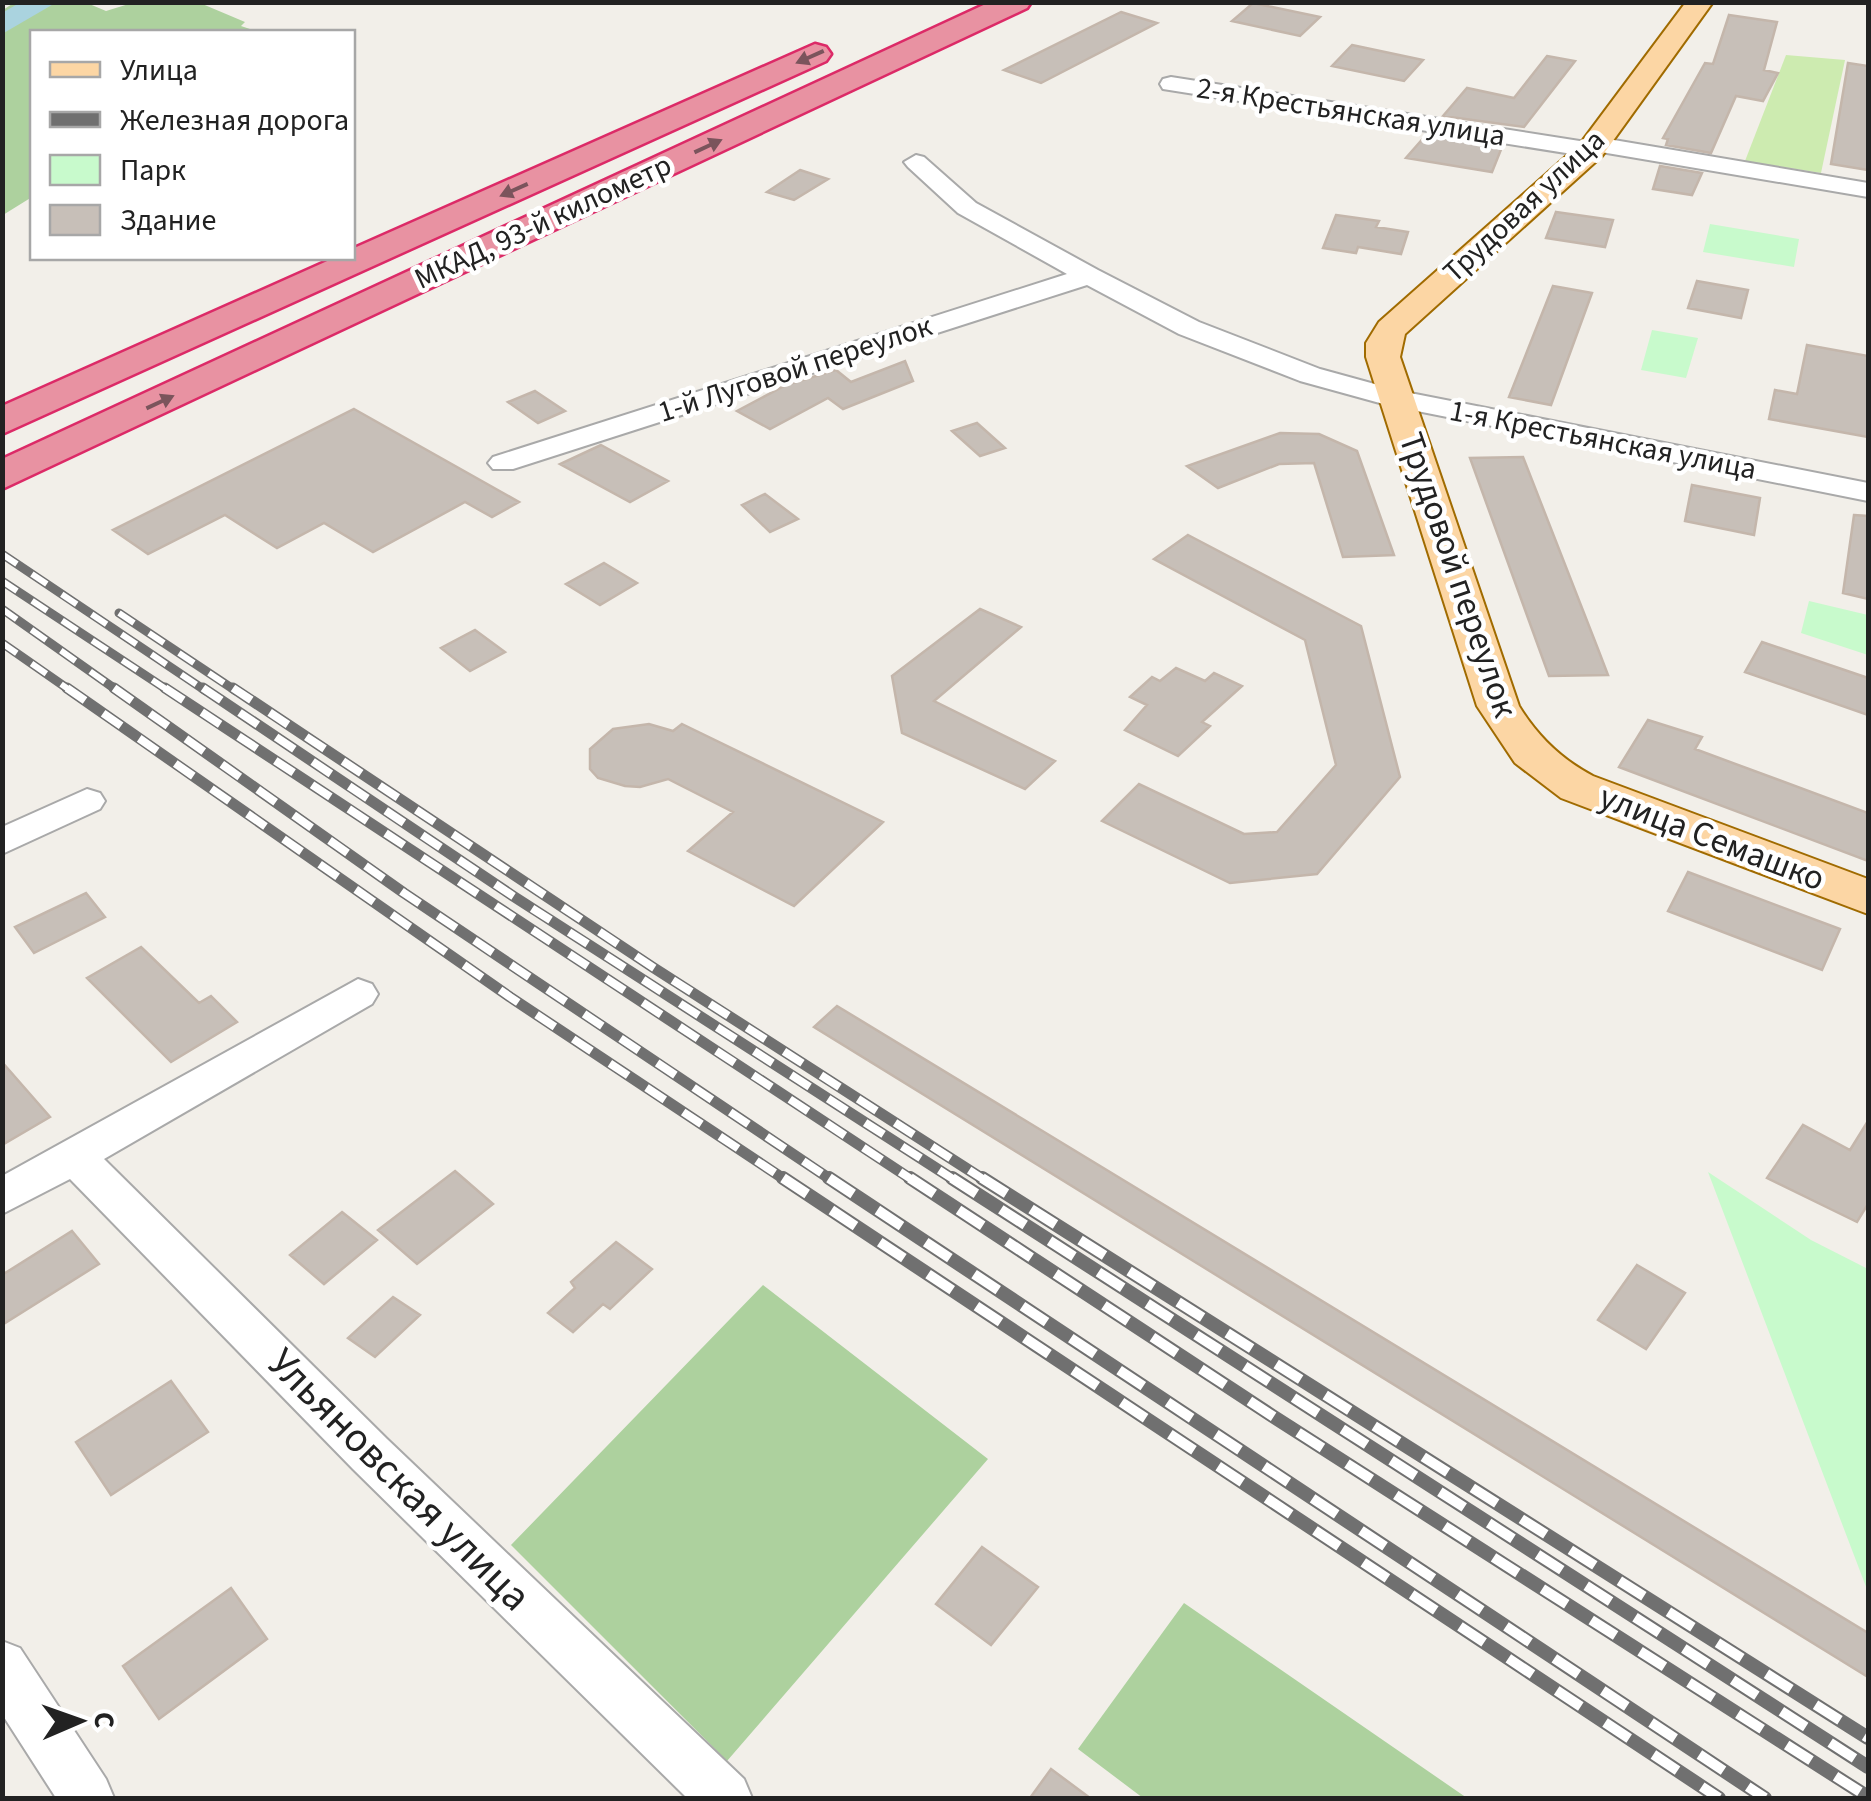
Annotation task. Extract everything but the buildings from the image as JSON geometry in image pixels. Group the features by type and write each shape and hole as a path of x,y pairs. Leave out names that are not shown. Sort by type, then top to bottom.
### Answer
{"highway":[{"name":"МКАД, 93-й километр","path":"2,476 1016,2"},
{"name":"МКАД, 93-й километр","path":"10,418 842,43"}],"main road":[{"name":"Трудовая улица","path":"1383,357 1383,343 1391,329 1593,147 1700,2"},
{"name":"Трудовой переулок","path":"1383,357 1498,706 1514,736 1557,777"},
{"name":"улица Семашко","path":"1557,777 1868,897"}],"street":[{"name":"2-я Крестьянская улица","path":"1171,84 1868,190"},
{"name":"1-я Крестьянская улица","path":"916,162 967,208 1089,276 1247,353 1397,400 1868,492"},
{"name":"1-й Луговой переулок","path":"502,463 1089,276"},
{"path":"2,842 87,801"},
{"path":"2,1197 358,994"},
{"name":"Ульяновская улица","path":"76,1158 370,1454 725,1798"},
{"path":"2,1666 88,1798"}],"green space":[{"path":"15,2 87,3 106,11 132,3 200,3 245,22 241,26 253,30 30,30 30,198 3,215 3,10"},
{"path":"1786,55 1845,60 1821,173 1745,161"},
{"path":"1710,224 1799,239 1794,267 1703,252"},
{"path":"1652,330 1698,338 1686,378 1641,370"},
{"path":"1809,601 1868,615 1868,655 1801,633"},
{"path":"1708,1172 1811,1240 1868,1269 1868,1592"},
{"path":"763,1285 988,1459 727,1761 511,1545"},
{"path":"1184,1603 1467,1798 1143,1798 1078,1749"}],"waterway":[{"path":"2,25 43,2"}],"railway":[{"path":"2,554 206,691"},
{"path":"2,581 169,691"},
{"path":"2,609 118,691"},
{"path":"119,613 236,691"},
{"path":"2,643 71,691"},
{"path":"67,688 510,997 787,1181"},
{"path":"114,688 404,893 833,1181"},
{"path":"165,688 914,1181"},
{"path":"203,688 513,896 956,1181"},
{"path":"233,688 654,968 986,1181"},
{"path":"783,1178 1719,1798"},
{"path":"829,1178 1765,1798"},
{"path":"910,1178 1274,1417 1868,1797"},
{"path":"952,1178 1868,1767"},
{"path":"982,1178 1868,1738"}]}
